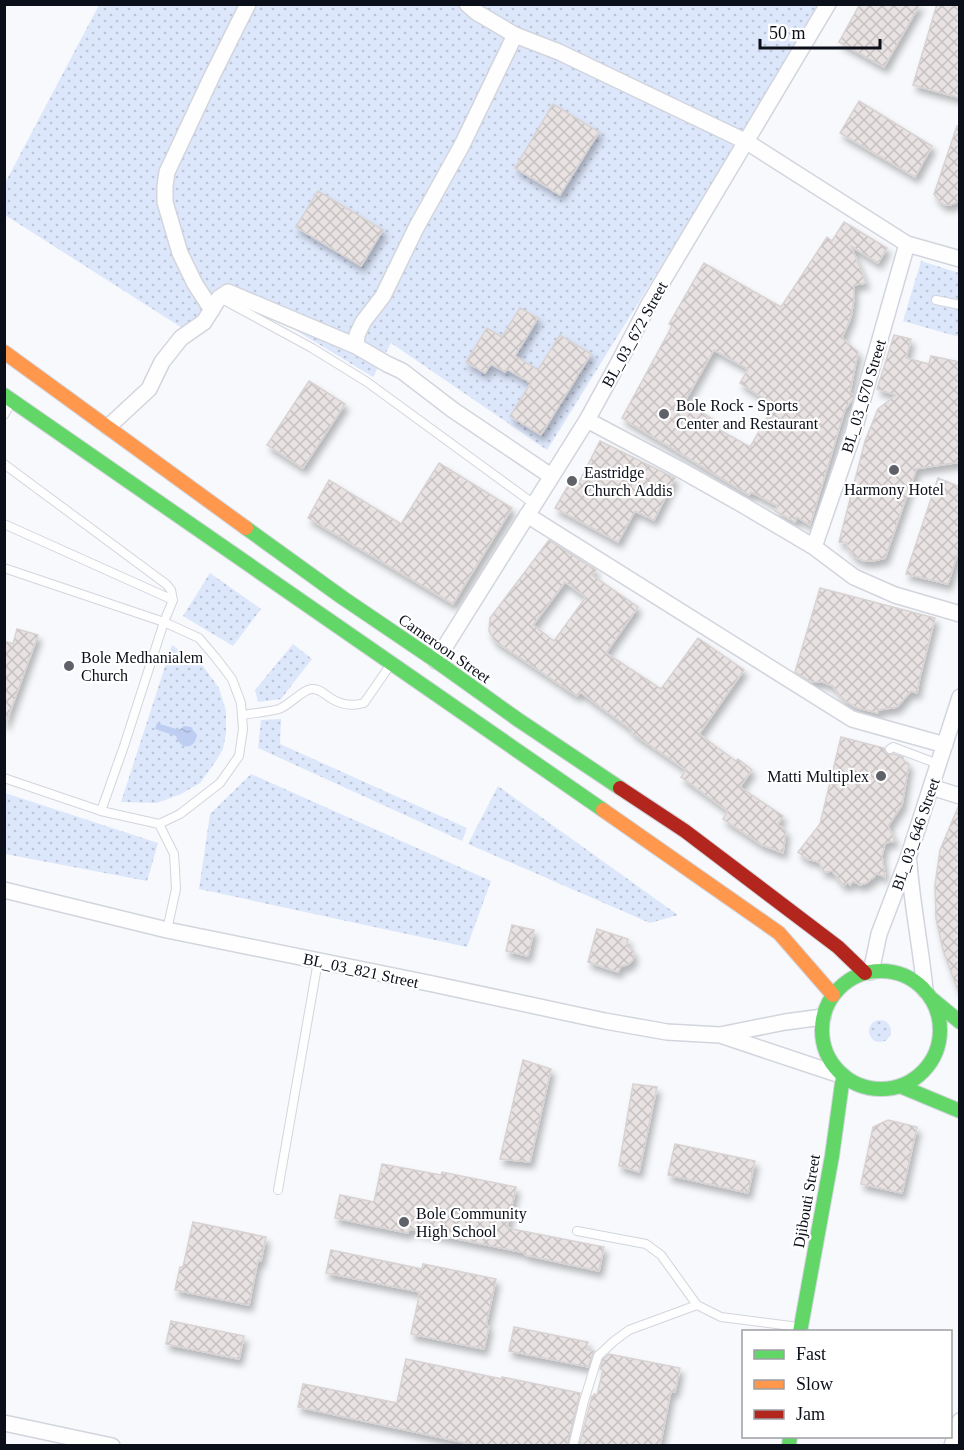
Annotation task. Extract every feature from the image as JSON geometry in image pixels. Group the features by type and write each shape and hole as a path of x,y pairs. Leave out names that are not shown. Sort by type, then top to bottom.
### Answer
{"main road":[{"name":"Cameroon Street","path":"4,352 343,598 517,719 685,831 868,972"},
{"path":"8,398 778,933 833,995"},
{"path":"326,617 343,598"},
{"path":"928,995 940,1028 938,1046 930,1063 917,1077 900,1086 861,1092 831,1062 823,1046 821,1027 825,1009 833,995 847,981 868,972 897,973 912,980 960,1022"},
{"name":"Djibouti Street","path":"803,1330 843,1076"},
{"path":"900,1086 960,1111"},
{"path":"803,1330 836,1169 849,1118"}],"street":[{"path":"216,304 195,284 180,254 165,202 165,186 167,172 248,4"},
{"path":"467,4 476,12 515,35 559,52 747,142 907,244 960,259"},
{"name":"BL_03_672 Street","path":"436,661 587,420 649,304 828,4"},
{"path":"356,346 360,328 383,296 416,228 462,145 515,35"},
{"name":"BL_03_670 Street","path":"814,547 853,434 907,244"},
{"path":"108,427 149,389 162,362 181,338 204,322 216,304 228,292 356,346 402,371 453,410 551,476"},
{"path":"587,420 681,470 814,547 854,577 895,595 960,614"},
{"path":"531,509 852,718 945,745"},
{"name":"BL_03_646 Street","path":"868,972 879,934 908,858 960,696"},
{"path":"931,787 960,796"},
{"path":"908,858 928,995"},
{"name":"BL_03_821 Street","path":"4,890 166,930 605,1022 667,1032 720,1035"},
{"path":"720,1035 823,1017"},
{"path":"720,1035 843,1076"},
{"path":"952,1446 960,1421"},
{"path":"4,1424 112,1446"}],"lane":[{"path":"936,300 960,305"},
{"path":"216,304 312,348 367,382 531,509"},
{"path":"4,415 8,398"},
{"path":"4,464 171,590 173,600 101,811"},
{"path":"4,524 173,600"},
{"path":"4,568 164,622 199,638 232,679 241,703 243,729 239,756 220,783 180,814 159,824 101,811 4,778"},
{"path":"242,715 279,709 309,689 322,692 333,700 349,705 364,703 392,663"},
{"path":"890,749 893,747 938,764"},
{"path":"159,824 174,854 176,890 166,930"},
{"path":"278,1190 318,961"},
{"path":"577,1231 646,1244 661,1255 696,1305 721,1317 803,1330"},
{"path":"573,1446 598,1356 629,1330 696,1305"}],"shaded area":[{"path":"99,5 823,5 547,450 391,343 373,377 221,285 187,331 5,215 4,185"},
{"path":"921,261 959,273 959,337 903,321"},
{"path":"210,573 261,609 233,646 183,616"},
{"path":"293,644 312,659 281,699 258,702 255,690"},
{"path":"172,645 203,666 219,688 226,711 223,749 200,783 181,794 157,803 121,802"},
{"path":"281,719 280,744 467,828 462,841 258,748 261,720"},
{"path":"251,774 491,881 467,947 199,889 210,814"},
{"path":"498,786 678,915 650,923 468,844"},
{"path":"5,793 158,843 147,881 5,854"},
{"path":"880,1020 888,1023 891,1031 888,1039 880,1042 872,1039 869,1031 872,1023"}],"water":[{"path":"157,723 179,730 184,726 191,727 197,735 196,740 191,746 184,746 176,736 155,729"}],"building":[{"path":"860,4 920,4 884,67 839,42"},
{"path":"937,4 960,4 960,98 913,85"},
{"path":"859,101 932,146 915,177 840,133"},
{"path":"553,104 599,132 560,195 515,168"},
{"path":"957,126 960,126 960,201 945,205 934,194"},
{"path":"318,191 383,230 361,266 296,227"},
{"name":"Bole Rock - Sports Center and Restaurant","path":"844,222 887,248 878,263 851,246 866,283 854,285 851,317 842,338 858,352 850,392 854,396 845,409 810,525 797,517 795,522 775,511 778,506 751,492 749,495 622,418 672,326 669,324 704,263 781,307 827,237 832,241","holes":["714,350 748,369 740,383 774,405 750,447 709,424 712,419 685,401"]},
{"path":"520,308 538,318 515,356 538,370 560,335 591,354 541,435 510,416 531,383 507,369 505,372 491,364 485,373 466,362 487,328 502,337"},
{"path":"894,335 911,339 906,358 929,364 931,356 960,362 960,462 914,469 916,470 885,558 864,561 853,556 847,543 839,542 865,441 878,409 896,395 877,389"},
{"path":"309,381 345,404 303,468 267,445"},
{"path":"600,441 675,478 654,520 635,511 618,542 555,508 572,479 579,482"},
{"path":"439,463 512,508 453,604 308,518 329,480 401,524"},
{"path":"938,478 960,487 960,546 948,584 906,574"},
{"path":"549,540 596,570 592,575 638,607 606,653 661,689 698,638 744,670 699,734 752,770 740,787 783,816 778,824 786,831 783,853 762,845 723,819 728,811 681,777 686,770 631,732 632,730 580,692 577,696 495,641 489,631 490,618","holes":["565,582 586,597 554,641 533,625"]},
{"path":"820,588 935,618 917,693 911,691 897,707 878,710 878,713 858,708 843,700 833,686 823,682 811,682 795,672"},
{"path":"17,629 38,635 6,723 4,723 4,641 13,644"},
{"path":"841,737 884,748 887,754 903,757 903,760 909,764 902,805 888,826 895,841 885,843 882,856 885,877 876,873 866,883 860,885 853,881 850,885 847,882 844,886 832,871 824,872 819,862 807,859 798,852 820,824"},
{"path":"959,805 960,990 958,991 943,950 936,919 935,885 940,850"},
{"path":"512,925 534,930 528,956 506,951"},
{"path":"597,929 628,939 627,946 633,951 634,956 627,965 621,966 618,972 588,962"},
{"path":"523,1060 551,1069 530,1162 500,1159"},
{"path":"633,1084 657,1087 639,1172 619,1166"},
{"path":"888,1120 917,1127 902,1193 861,1184 873,1127"},
{"path":"675,1144 755,1161 748,1193 668,1175"},
{"path":"382,1164 441,1175 442,1172 516,1187 507,1228 604,1247 599,1271 525,1255 526,1253 409,1229 408,1233 335,1218 340,1195 374,1202"},
{"path":"193,1222 266,1237 261,1261 258,1260 249,1305 175,1290 180,1267 183,1267"},
{"path":"331,1250 422,1269 423,1264 496,1279 486,1325 489,1326 484,1349 411,1334 420,1292 326,1273"},
{"path":"171,1321 244,1336 239,1359 166,1344"},
{"path":"514,1327 588,1342 586,1349 594,1351 588,1367 509,1351"},
{"path":"609,1354 680,1368 675,1392 671,1391 660,1446 579,1446 592,1396 597,1395 603,1370 600,1369 603,1359"},
{"path":"406,1359 580,1393 567,1446 480,1446 298,1407 303,1384 397,1403"}],"traffic: fast":[{"path":"4,395 603,810"},
{"path":"246,528 517,719 620,788"},
{"path":"881,971 904,976 923,988 935,1007 940,1030 935,1053 923,1072 904,1084 881,1089 858,1084 839,1072 827,1053 822,1030 827,1007 839,988 858,976 881,971"},
{"path":"932,999 960,1022"},
{"path":"800,1330 832,1156 843,1076"},
{"path":"900,1086 960,1111"},
{"path":"789,1446 790,1438"}],"traffic: slow":[{"path":"4,352 246,528"},
{"path":"603,810 779,933 833,995"}],"traffic: jam":[{"path":"620,788 685,831 838,947 865,973"}],"place":[{"name":"Bole Rock - Sports Center and Restaurant","path":"664,414"},
{"name":"Harmony Hotel","path":"894,470"},
{"name":"Eastridge Church Addis","path":"572,481"},
{"name":"Bole Medhanialem Church","path":"69,666"},
{"name":"Matti Multiplex","path":"881,776"},
{"name":"Bole Community High School","path":"404,1222"}]}
